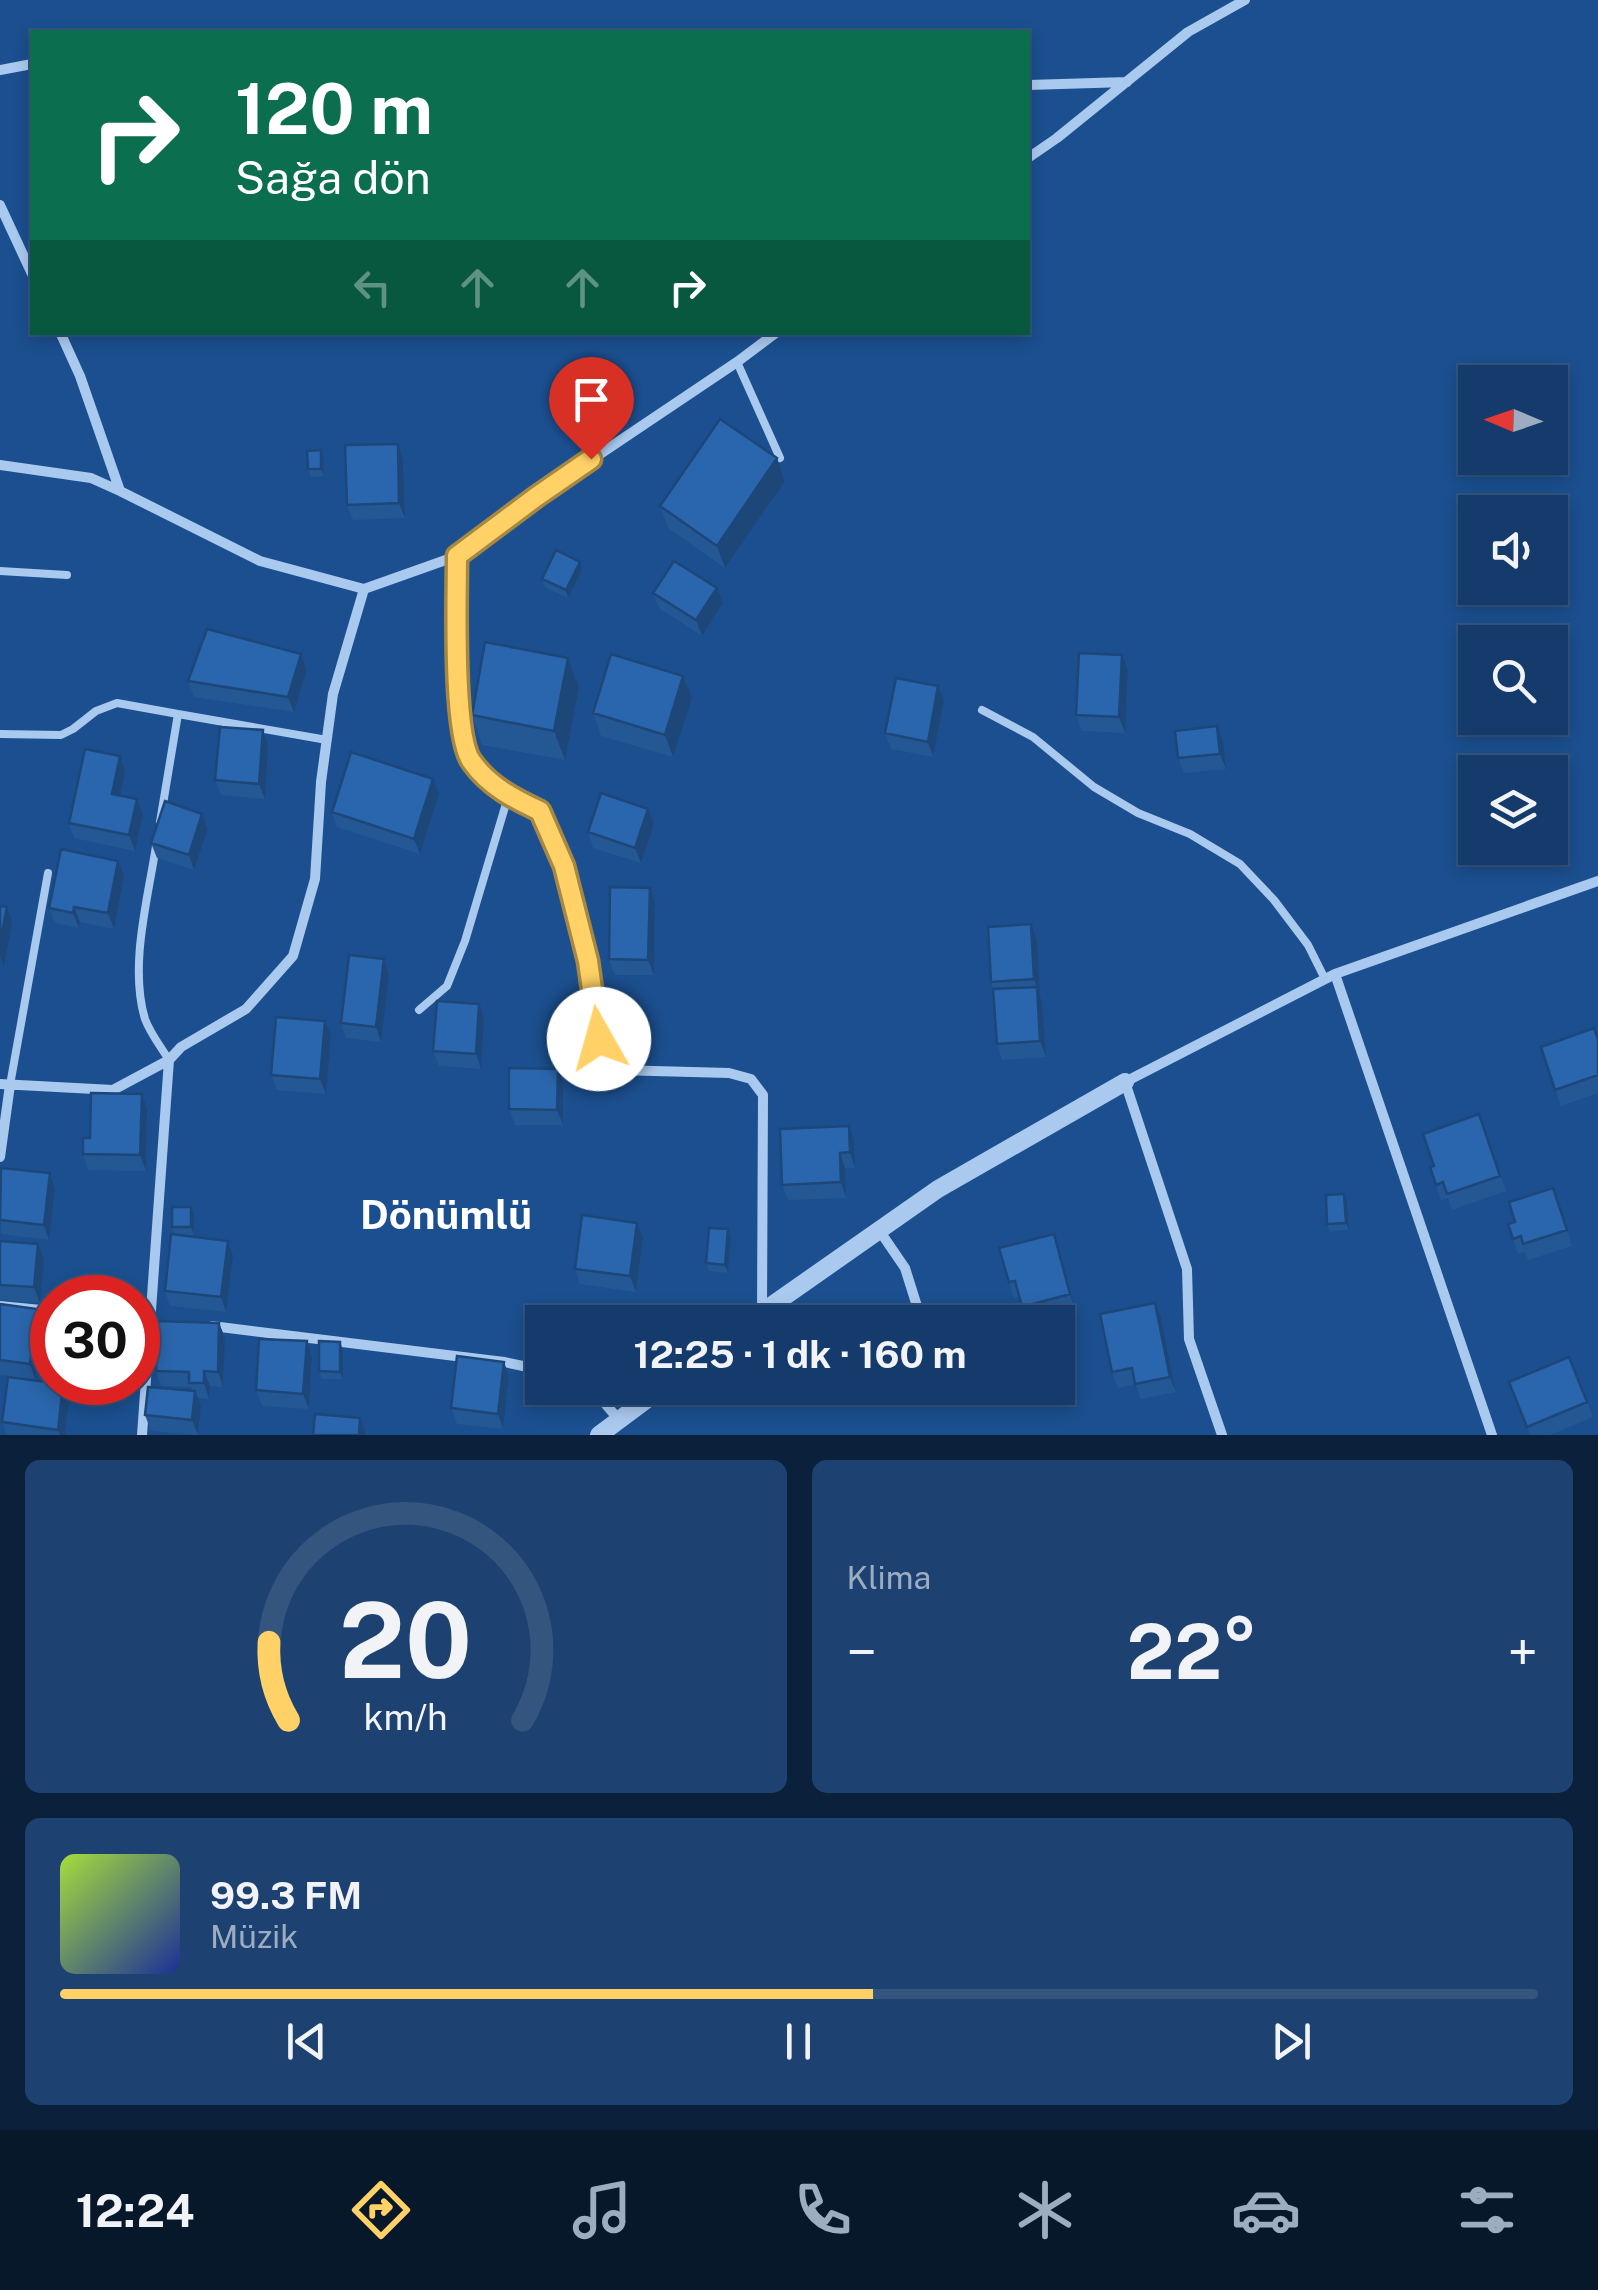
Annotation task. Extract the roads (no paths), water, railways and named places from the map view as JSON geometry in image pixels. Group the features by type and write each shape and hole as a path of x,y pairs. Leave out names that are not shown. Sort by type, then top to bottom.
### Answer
{"street":[{"path":"1030,157 1188,32 1245,0"},
{"path":"0,70 30,64"},
{"path":"1030,84 1128,82"},
{"path":"0,205 30,270"},
{"path":"61,335 120,490"},
{"path":"0,465 90,478 260,562 364,588 457,556 536,497 773,335"},
{"path":"457,556 456,633 462,740 470,760 508,797 540,811 564,866 588,961 604,1061 616,1070 729,1073 752,1079 763,1095 755,1305"},
{"path":"0,1157 5,1084 113,1090 169,1060 181,1047 246,1009 293,956 315,879 321,782 333,694 364,588"},
{"path":"772,1305 938,1189 1125,1082 1330,977 1598,881"},
{"path":"1330,977 1492,1435"},
{"path":"155,1275 169,1060"},
{"path":"1125,1082 1187,1269 1190,1339 1222,1435"},
{"path":"879,1230 905,1268 917,1305"},
{"path":"160,1320 170,1321"},
{"path":"207,1326 525,1366"},
{"path":"142,1435 145,1405"},
{"path":"606,1405 619,1420"},
{"path":"598,1435 639,1405"}],"lane":[{"path":"736,362 780,458"},
{"path":"0,571 67,575"},
{"path":"0,734 62,735 96,711 116,703 327,740"},
{"path":"982,710 1033,738 1108,796 1190,834 1240,864 1274,900 1330,977"},
{"path":"169,1060 146,1021 140,958 178,714"},
{"path":"419,1010 447,986 465,940 508,797"},
{"path":"5,1084 48,873"},
{"path":"0,1305 30,1308"}],"district":[{"name":"Dönümlü","path":"446,1215"}]}
